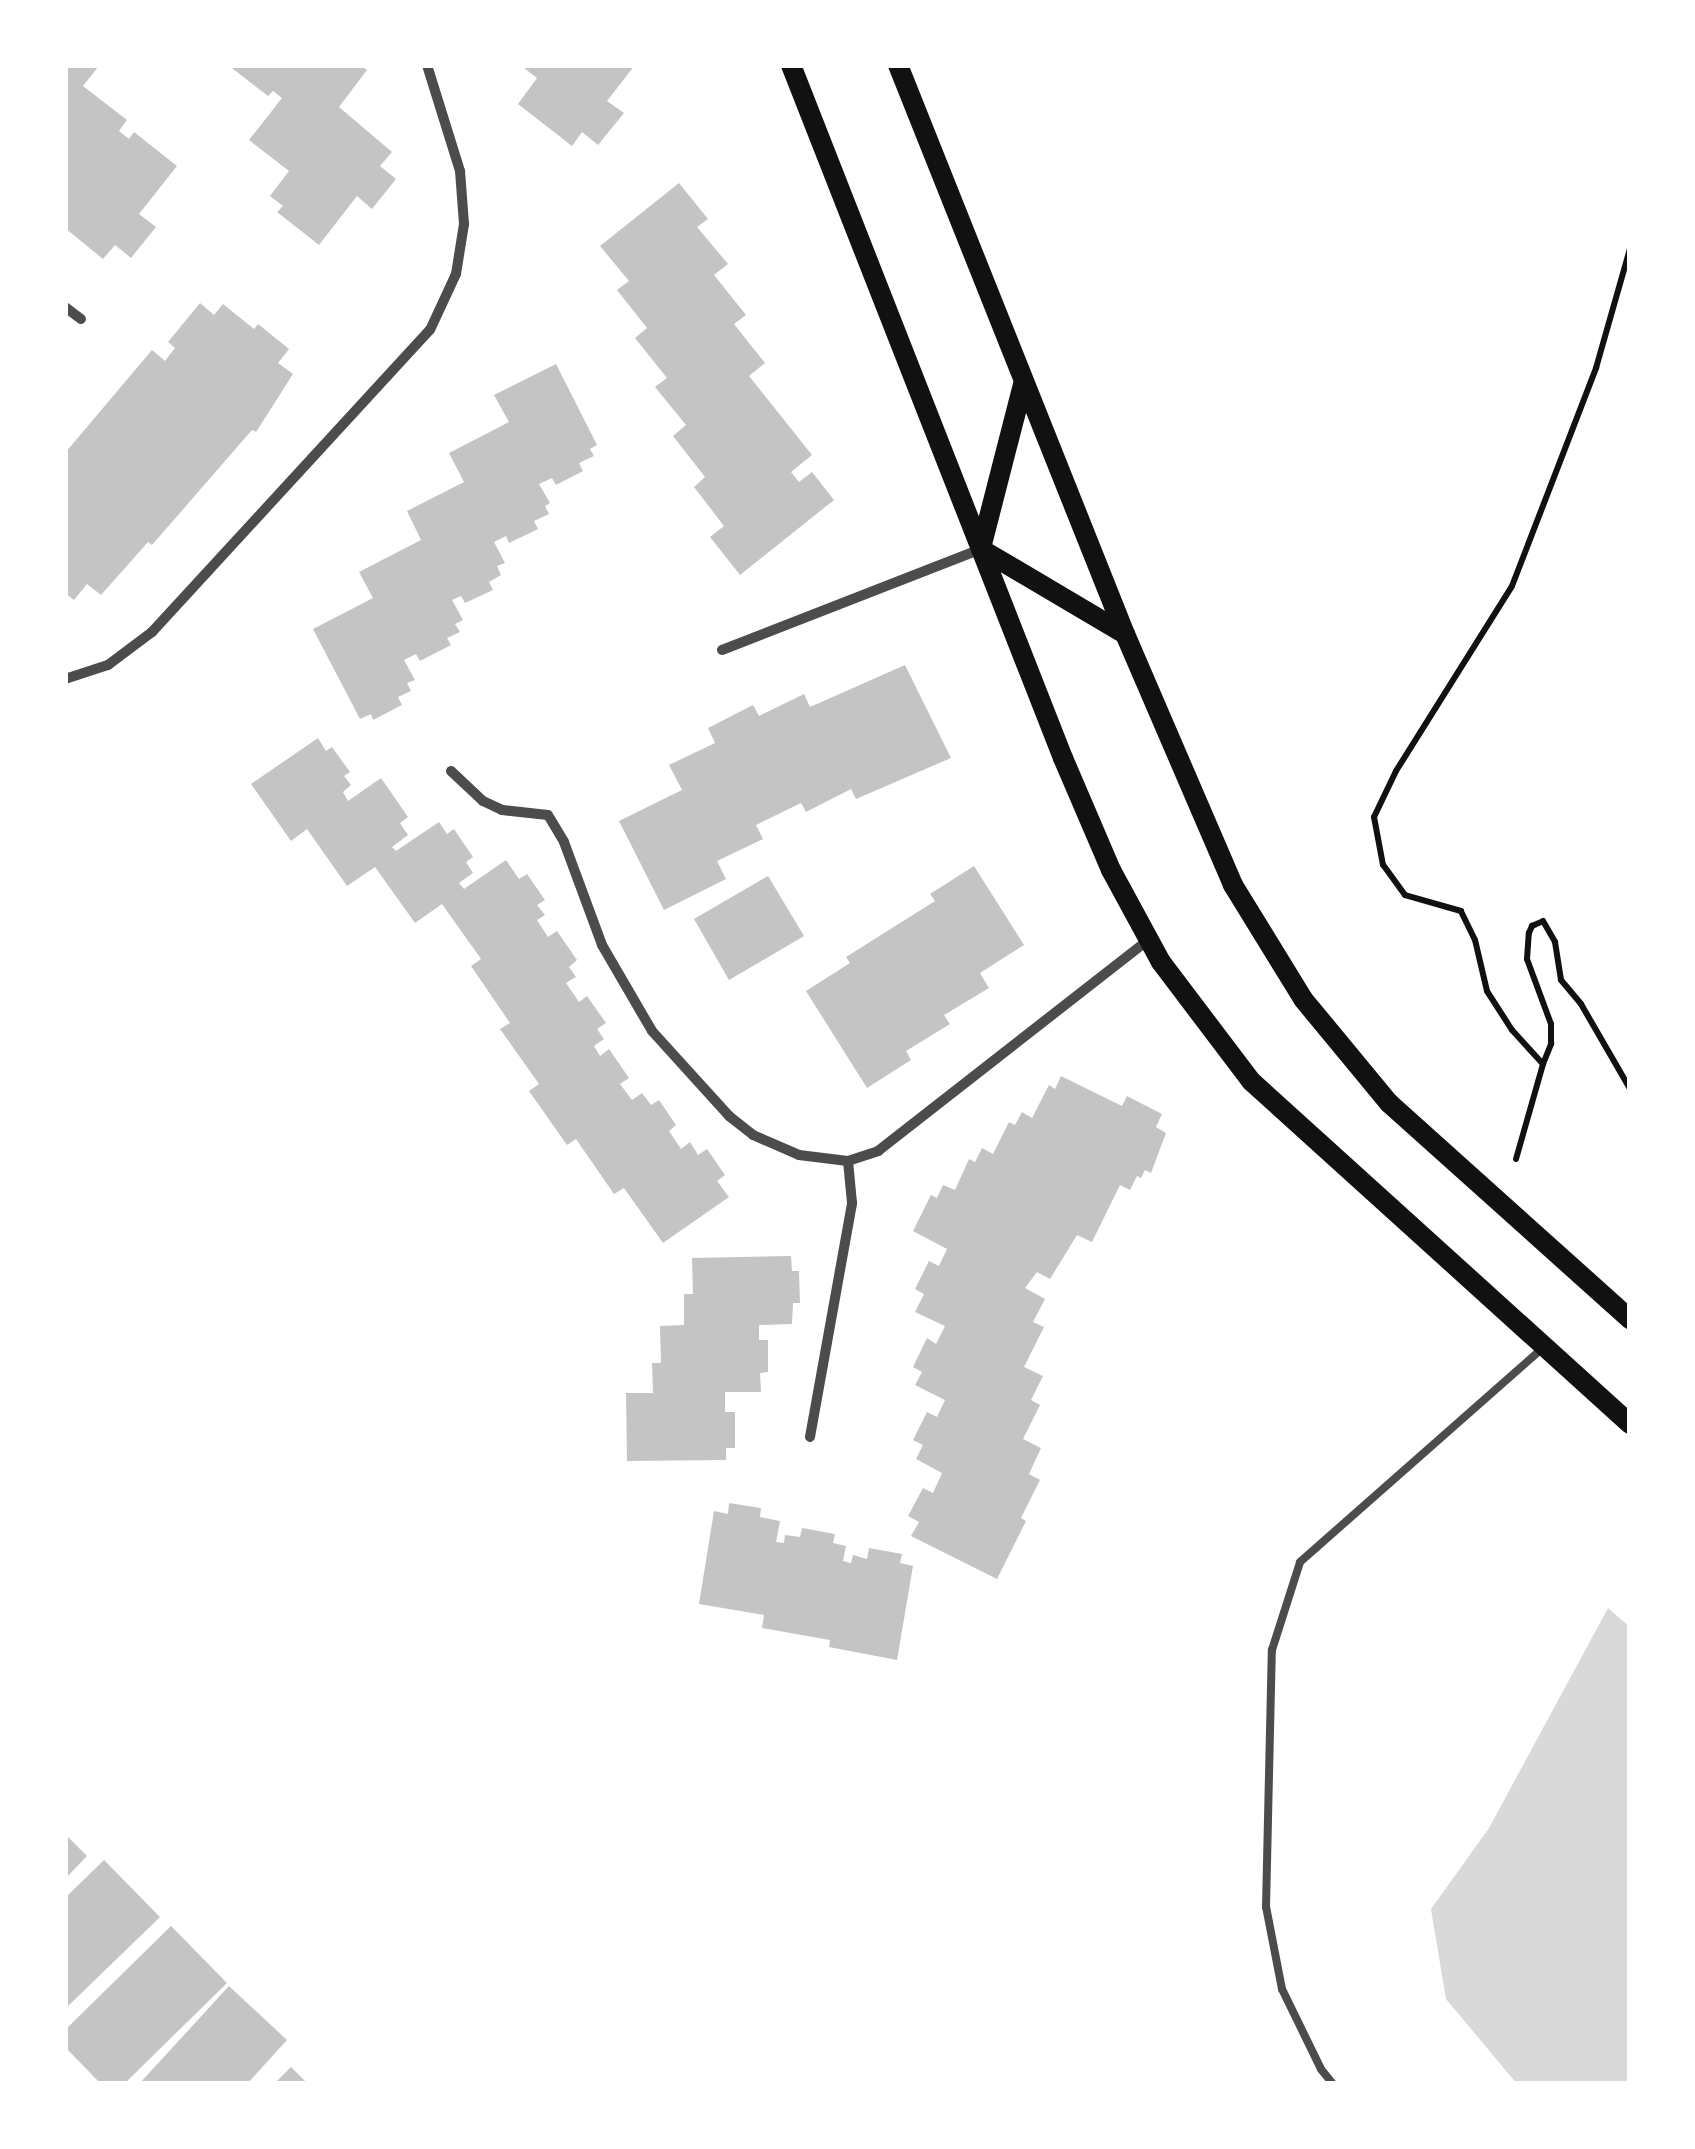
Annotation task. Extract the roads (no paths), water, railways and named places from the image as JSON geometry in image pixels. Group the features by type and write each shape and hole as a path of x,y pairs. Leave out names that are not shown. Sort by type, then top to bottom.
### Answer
{"main road":[{"path":"791,65 1100,845 1148,940 1194,1010 1250,1081 1630,1424"},
{"path":"898,65 1125,634 1233,885 1303,999 1388,1103 1630,1319"},
{"path":"980,549 1024,381"},
{"path":"980,549 1125,634"}],"street":[{"path":"65,679 108,665 152,632 324,450 430,330 446,303 459,262 464,200 452,140 426,65"},
{"path":"65,307 81,319"},
{"path":"722,650 980,549"},
{"path":"450,771 466,790 493,806 548,815 564,842 589,914 617,974 652,1031 700,1087 753,1135 776,1147 823,1160 848,1161 878,1151 1148,940"},
{"path":"810,1437 852,1203 848,1161"}],"lane":[{"path":"1333,2084 1321,2069 1282,1989 1266,1907 1272,1650 1300,1562 1544,1347"}]}
